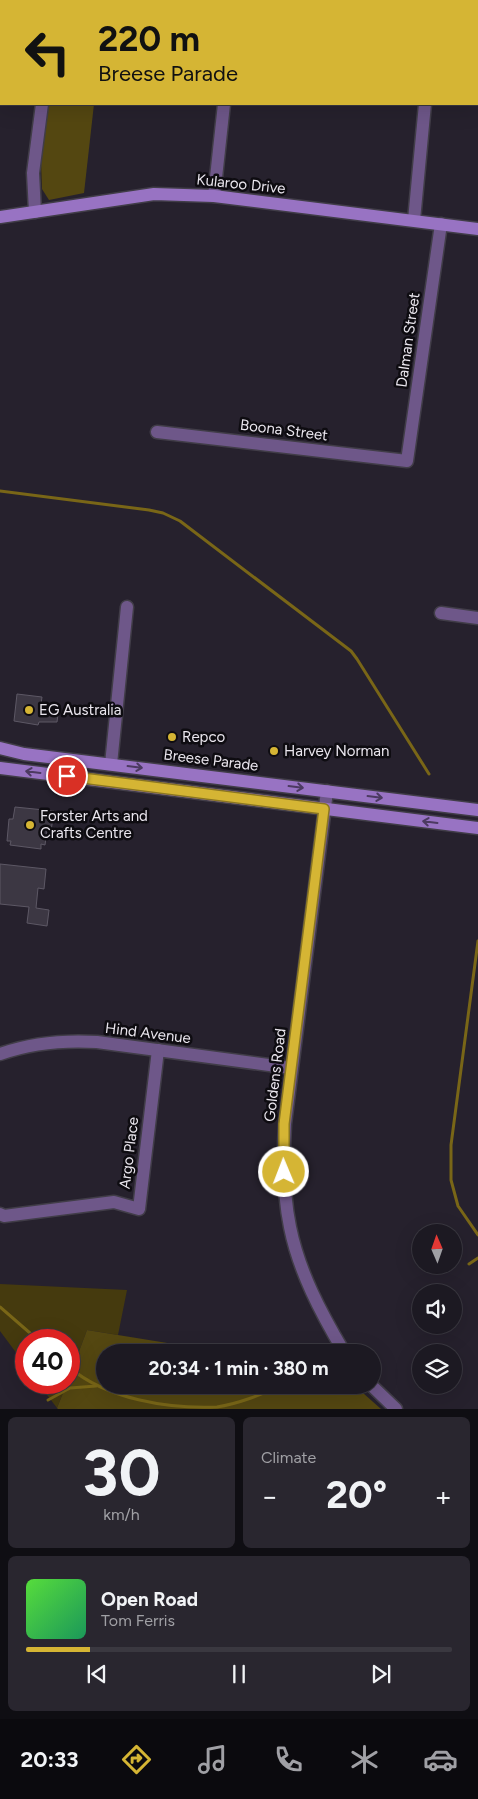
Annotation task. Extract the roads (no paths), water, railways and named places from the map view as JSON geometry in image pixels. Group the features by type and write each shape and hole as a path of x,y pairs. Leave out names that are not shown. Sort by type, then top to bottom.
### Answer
{"main road":[{"name":"Kularoo Drive","path":"0,217 154,194 214,196 478,229"},
{"name":"Breese Parade","path":"0,748 24,754 478,810"},
{"path":"0,768 478,828"}],"street":[{"path":"35,212 33,176 42,105"},
{"path":"214,196 224,105"},
{"path":"414,220 425,105"},
{"name":"Dalman Street","path":"407,461 441,224"},
{"name":"Boona Street","path":"156,432 407,461"},
{"path":"111,764 127,607"},
{"path":"441,612 478,618"},
{"name":"Goldens Road","path":"327,791 284,1124 283,1156 290,1227 300,1262 318,1304 340,1344"},
{"name":"Hind Avenue","path":"0,1054 51,1042 76,1041 292,1068"},
{"name":"Argo Place","path":"0,1214 4,1216 114,1202 139,1209 158,1050"},
{"path":"380,1394 396,1409"}],"waterway":[{"path":"0,491 149,510 163,513 180,521 351,651 429,774"},
{"path":"478,941 451,1145 451,1180 458,1206 478,1235"},
{"path":"469,1264 478,1258"},
{"path":"0,1307 25,1329"},
{"path":"80,1375 96,1384"},
{"path":"48,1400 70,1388 96,1386"},
{"path":"119,1394 158,1404 198,1407 225,1406 261,1394"}],"place":[{"name":"EG Australia","path":"29,710"},
{"name":"Repco","path":"172,737"},
{"name":"Harvey Norman","path":"274,751"},
{"name":"Forster Arts and Crafts Centre","path":"30,825"}]}
